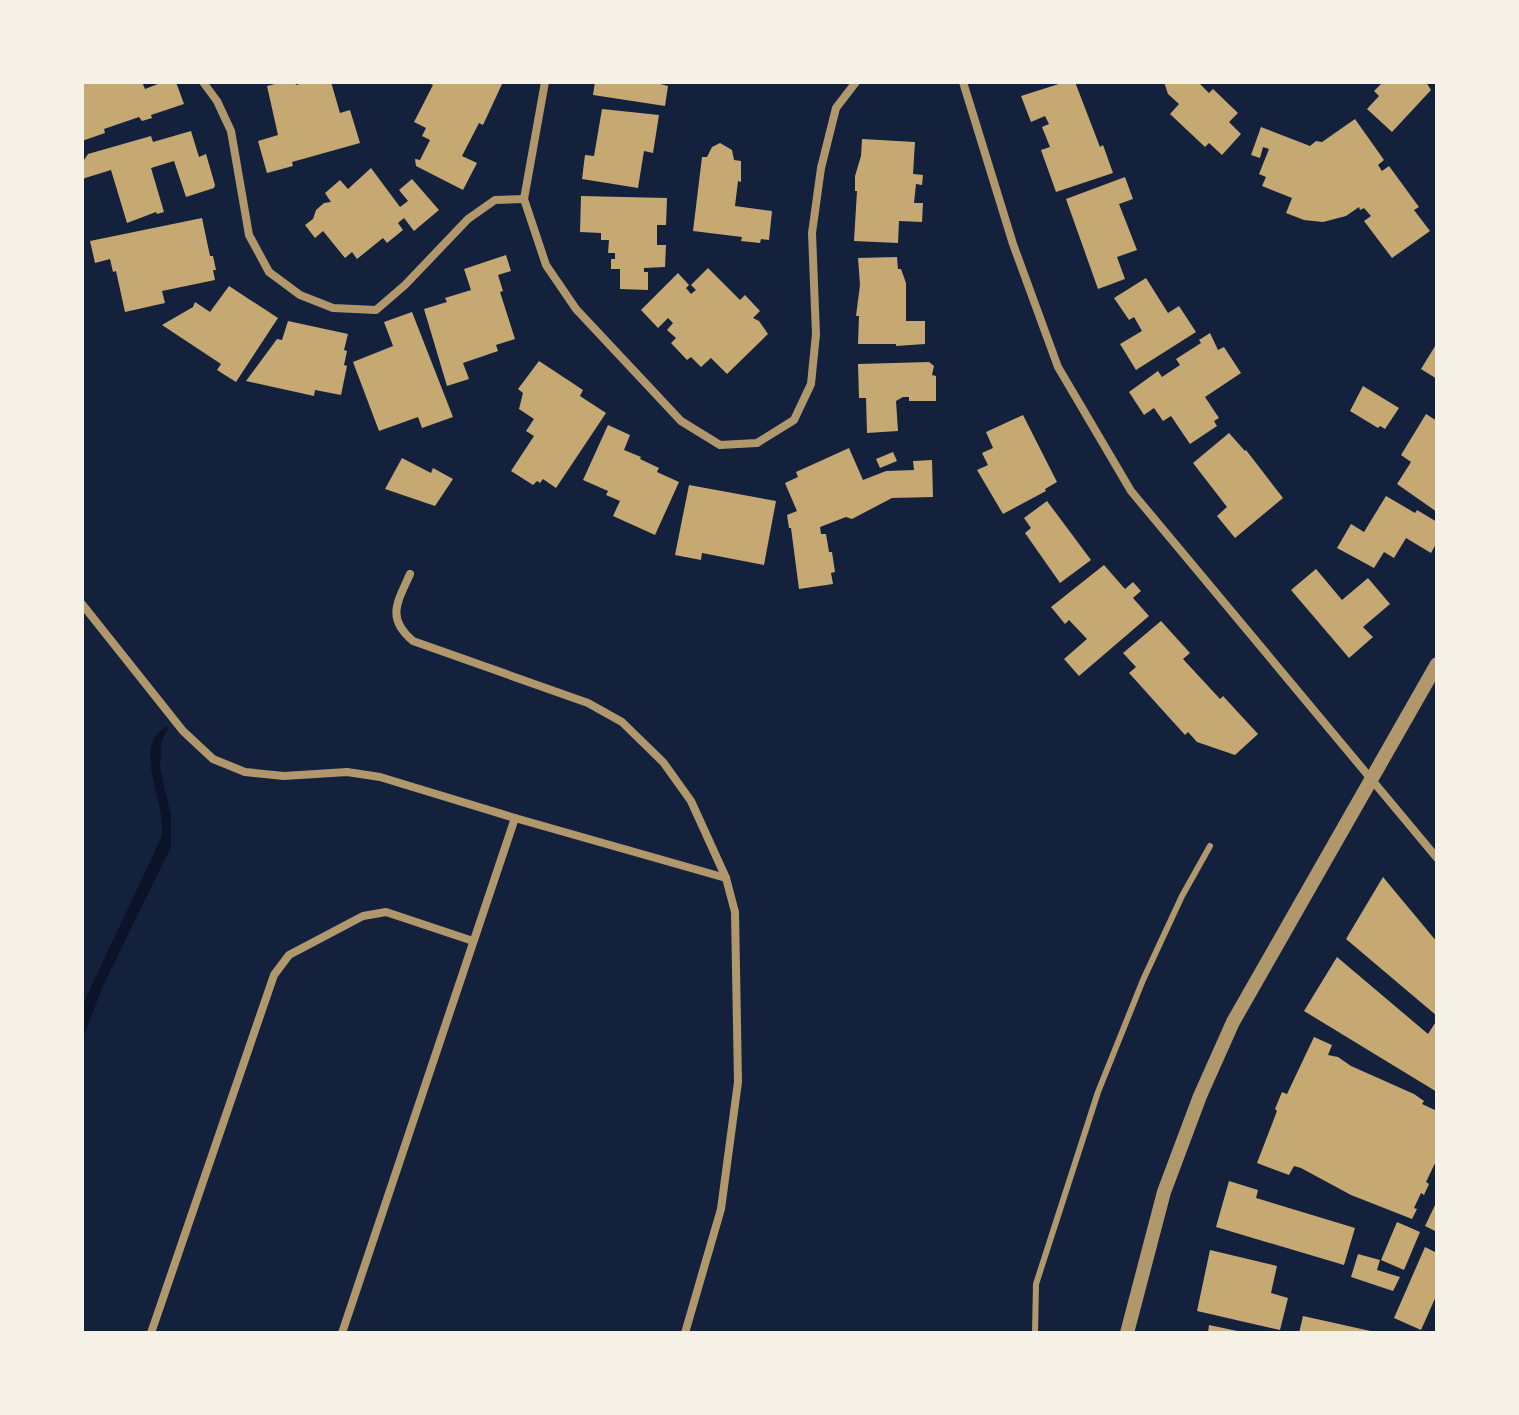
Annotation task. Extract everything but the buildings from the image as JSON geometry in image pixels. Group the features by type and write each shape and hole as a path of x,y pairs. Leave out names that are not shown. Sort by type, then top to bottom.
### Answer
{"street":[{"path":"203,82 217,101 231,131 249,235 269,272 300,295 333,308 376,310 405,285 468,219 495,200 524,199"},
{"path":"545,82 524,199 546,265 576,309 681,421 720,445 757,443 794,420 811,384 816,334 812,233 821,168 836,108 856,82"},
{"path":"963,82 1013,244 1058,367 1131,491 1437,858"},
{"path":"410,574 396,608 400,630 413,641 588,703 622,722 663,762 691,801 726,878 735,912 738,1082 721,1209 685,1333"},
{"path":"82,604 183,731 213,759 245,772 284,776 347,772 380,777 726,878"},
{"path":"1127,1333 1164,1192 1205,1083 1253,985 1437,664"},
{"path":"342,1333 515,818"},
{"path":"151,1333 274,975 289,955 363,916 386,912 473,941"}],"lane":[{"path":"1035,1333 1036,1284 1098,1092 1143,980 1182,896 1210,846"}],"water":[{"path":"169,727 162,740 160,767 171,816 171,847 102,988 82,1041 84,1002 161,838 160,810 150,764 155,737"}]}
